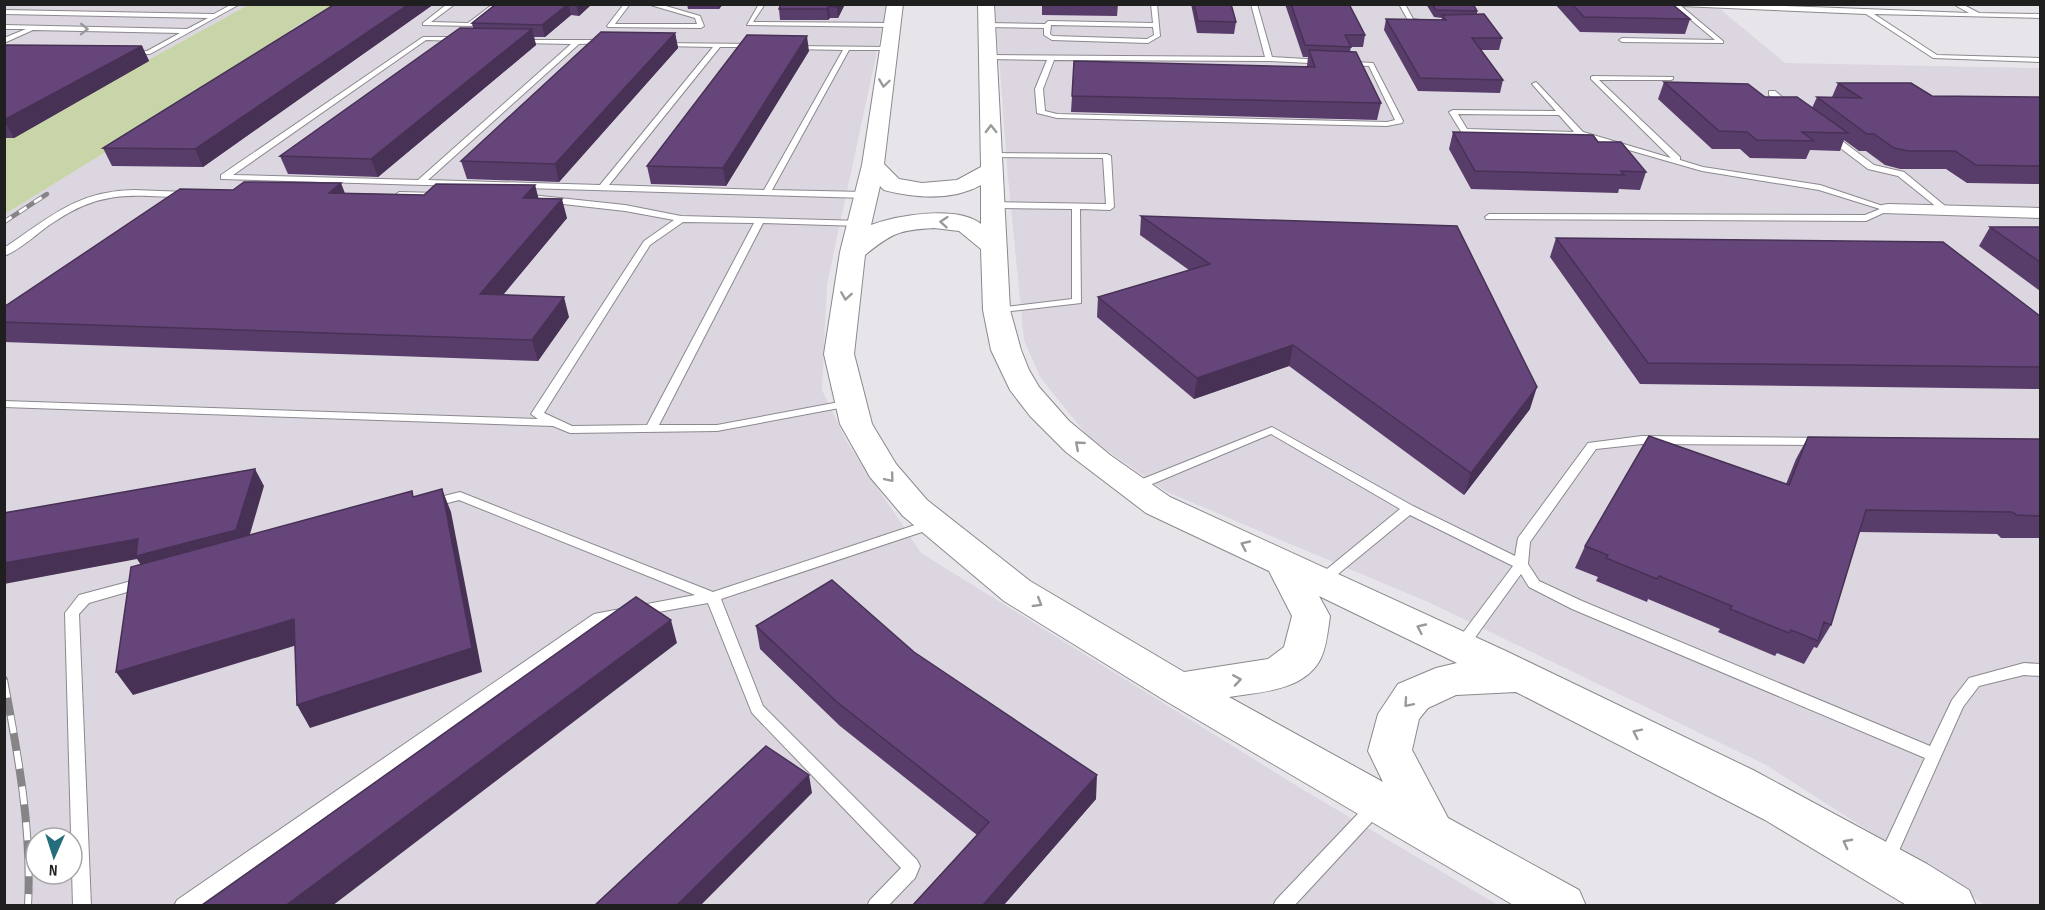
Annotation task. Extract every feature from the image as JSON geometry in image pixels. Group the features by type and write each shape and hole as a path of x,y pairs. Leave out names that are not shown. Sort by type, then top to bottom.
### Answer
{"street":[{"path":"986,15 999,326 1014,370 1046,416 1108,471 1158,505 1522,676 1712,770 1885,863 1951,906"},
{"path":"892,26 838,354 856,424 882,470 915,508 1017,591 1179,689 1561,906"},
{"path":"863,209 892,185 922,190 962,186 992,163"},
{"path":"863,209 881,230 907,222 934,221 966,224 994,248"},
{"path":"1888,209 2040,213"},
{"path":"1179,689 1278,674 1302,655 1311,616 1283,563"},
{"path":"1430,830 1390,751 1399,714 1413,696 1452,679 1522,676"}],"lane":[{"path":"4,41 96,4"},
{"path":"124,52 148,53 237,4"},
{"path":"452,4 425,24 469,25 497,4"},
{"path":"627,4 610,26 701,26 698,17 650,4"},
{"path":"762,4 749,24 892,26"},
{"path":"1047,26 1047,35 1052,38 1148,41 1157,36 1154,4"},
{"path":"1254,4 1269,59"},
{"path":"1402,4 1410,21 1433,21"},
{"path":"1676,4 2040,16"},
{"path":"1622,40 1721,42 1676,4"},
{"path":"1956,4 1977,15"},
{"path":"4,12 217,16"},
{"path":"1867,12 1935,57 2040,60"},
{"path":"986,15 1047,26 1048,23 1156,25"},
{"path":"788,47 847,48 892,26"},
{"path":"4,27 191,31"},
{"path":"472,39 425,38 224,177 767,192 863,209"},
{"path":"507,40 612,43"},
{"path":"420,183 577,42"},
{"path":"648,43 765,46"},
{"path":"602,188 718,45"},
{"path":"767,192 847,48"},
{"path":"989,57 1269,59 1371,64 1399,121 1387,124 1057,116 1041,113 1039,89 1051,58"},
{"path":"1671,78 1593,78 1680,162"},
{"path":"1536,84 1580,134"},
{"path":"1772,93 1799,113"},
{"path":"1562,113 1453,112 1465,131 1580,134 1702,169 1820,188 1888,209"},
{"path":"1826,133 1871,167 1901,174 1946,210"},
{"path":"992,163 1107,156 1110,207 993,205"},
{"path":"4,253 73,206 92,198 106,194 200,195"},
{"path":"387,195 444,196"},
{"path":"513,197 625,208 681,219 760,221 863,209"},
{"path":"997,311 1077,301 1076,206"},
{"path":"1489,217 1866,218 1888,209"},
{"path":"681,219 647,243 537,414 570,430 717,428 850,403"},
{"path":"651,429 760,221"},
{"path":"4,404 556,423"},
{"path":"1133,488 1272,430 1409,509 1521,564 1534,584 1577,606 1934,755"},
{"path":"1460,647 1521,564 1522,541 1592,446 1673,439 1838,441"},
{"path":"415,508 460,496 713,597 757,709 911,866 909,872 876,906"},
{"path":"1321,581 1409,509"},
{"path":"183,906 598,618 713,597 933,524"},
{"path":"82,906 72,613 84,599 153,580"},
{"path":"1885,863 1957,704 1974,682 2024,669 2040,670"},
{"path":"1282,906 1380,802"}],"shaded area":[{"path":"333,4 887,5 827,284 822,390 847,442 921,553 1307,792 1498,905 5,906 5,214 303,31 289,31"},
{"path":"5,5 248,5 5,139"},
{"path":"995,5 1715,5 1785,63 2040,68 2040,905 1985,905 1766,765 1428,602 1167,492 1089,438 1040,377 1024,340 1008,178"}],"green space":[{"path":"248,5 333,5 290,30 304,30 5,214 5,139"}],"building":[{"path":"335,4 409,4 195,149 103,148"},
{"path":"496,4 568,4 542,25 472,23"},
{"path":"781,4 838,4 837,7 829,6 827,9 779,9"},
{"path":"1194,4 1231,4 1236,22 1198,21"},
{"path":"1291,4 1349,4 1365,35 1345,35 1351,47 1305,45"},
{"path":"1432,4 1473,4 1477,11 1436,10"},
{"path":"1572,4 1672,4 1690,19 1584,17"},
{"path":"1484,14 1502,38 1472,38 1503,80 1420,78 1386,19 1446,20 1442,15"},
{"path":"460,28 532,29 371,159 280,156"},
{"path":"601,32 675,33 555,164 461,161"},
{"path":"747,35 807,36 723,168 647,166"},
{"path":"4,45 142,46 4,120"},
{"path":"1309,50 1356,52 1381,103 1072,96 1074,61 1315,67"},
{"path":"1664,82 1748,84 1765,97 1797,97 1848,133 1802,132 1814,141 1757,140 1747,132 1719,131"},
{"path":"1838,83 1911,83 1932,96 2040,97 2040,166 1976,165 1955,151 1908,151 1894,148 1874,134 1867,134 1817,97 1861,98"},
{"path":"1453,132 1593,135 1598,142 1621,142 1646,172 1621,171 1624,175 1475,171"},
{"path":"244,182 341,183 329,193 424,195 436,184 535,185 523,198 562,199 480,294 564,297 532,340 4,322 4,307 180,189 233,190"},
{"path":"1141,216 1457,226 1537,387 1471,473 1293,345 1197,378 1098,297 1210,264"},
{"path":"1990,227 2040,227 2040,262"},
{"path":"1556,238 1943,242 2040,316 2040,367 1648,363"},
{"path":"1649,436 1789,485 1808,437 2040,439 2040,516 2017,515 2012,512 1866,510 1831,625 1824,622 1818,641 1791,630 1789,633 1730,609 1732,606 1659,576 1657,579 1606,558 1608,555 1585,546"},
{"path":"255,469 236,530 136,556 138,539 4,563 4,513"},
{"path":"442,489 472,648 297,705 294,619 116,672 131,567 412,491 413,497"},
{"path":"832,580 914,652 1097,775 982,906 912,906 989,822 837,702 756,626"},
{"path":"636,597 671,620 285,906 201,906"},
{"path":"766,746 809,775 676,906 594,906"}],"railway":[{"path":"4,222 47,194"},
{"path":"4,680 26,820 28,906"}]}
